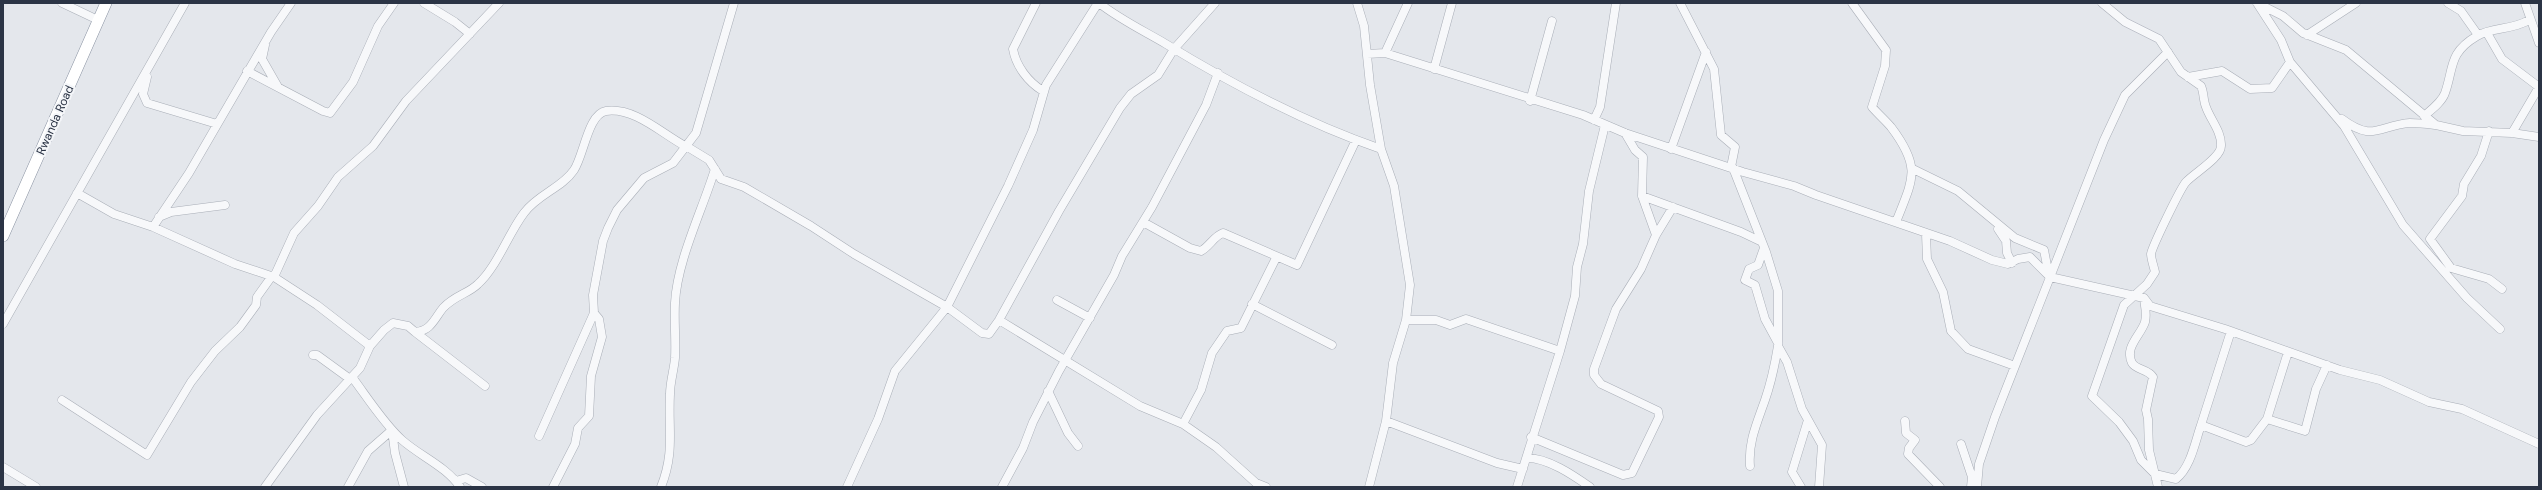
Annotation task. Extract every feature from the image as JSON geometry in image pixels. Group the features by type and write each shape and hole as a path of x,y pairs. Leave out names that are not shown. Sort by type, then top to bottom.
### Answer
{"highway":[{"name":"Rwanda Road","path":"3,236 106,3"}],"street":[{"path":"62,3 98,20"},
{"path":"3,324 144,73 186,3"},
{"path":"153,227 189,173 247,71 291,3"},
{"path":"247,71 330,113 353,82 378,26 394,3"},
{"path":"424,3 456,22 470,34"},
{"path":"62,400 147,455 191,382 214,351 240,327 256,305 257,297 273,276 294,233 318,206 338,177 373,146 406,101 499,3"},
{"path":"539,436 594,313 593,295 603,241 618,210 644,178 673,163 696,133 734,3"},
{"path":"1036,3 1012,49 1014,57 1026,79 1043,91"},
{"path":"848,487 878,419 896,372 947,307 1008,186 1032,130 1043,91 1099,3 1174,49 1267,102 1356,140 1382,149"},
{"path":"415,332 426,329 455,297 471,290 486,276 506,239 528,208 540,196 564,181 574,170 581,158 593,121 599,114 608,111 627,113 686,146 709,160 721,179 744,187 860,258 947,307 986,334 992,332 1059,211 1120,108 1130,94 1158,75 1174,49 1215,3"},
{"path":"1357,3 1364,26 1382,149 1394,186 1410,285 1406,320 1393,363 1386,422 1369,487"},
{"path":"1385,53 1408,3"},
{"path":"1434,69 1452,3"},
{"path":"1594,120 1600,107 1616,3"},
{"path":"1680,3 1714,69 1721,134 1735,147 1732,168 1763,245 1778,291 1778,344 1765,400 1752,437 1749,451 1750,466"},
{"path":"1852,3 1886,50 1885,66 1872,107 1898,137 1912,160 1913,169 1909,187 1896,222"},
{"path":"2102,3 2125,22 2159,39 2188,77 2202,89 2206,106 2218,131 2221,149 2205,167 2196,172 2185,183 2151,254 2155,272 2147,284 2124,305 2092,396 2119,422 2133,441 2141,460 2155,474 2176,479 2183,474 2231,331"},
{"path":"2257,3 2283,16 2307,35 2346,50 2371,69 2436,125"},
{"path":"2257,3 2281,40 2290,62 2334,113 2403,224 2467,298 2500,329"},
{"path":"2307,35 2356,3"},
{"path":"2448,3 2461,11 2478,35"},
{"path":"2525,3 2539,44"},
{"path":"2424,116 2444,94 2455,56 2478,35 2531,24 2539,20"},
{"path":"1530,101 1552,21"},
{"path":"2487,33 2502,59 2539,87 2512,133"},
{"path":"267,39 262,59 278,87"},
{"path":"1671,149 1706,52"},
{"path":"1977,487 1979,464 2082,191 2125,95 2168,52"},
{"path":"1367,54 1385,53 1530,101 1594,120 1625,133 1671,149 1794,186 1960,245 1992,260 2012,263 2018,259 2030,257 2050,277 2134,297 2144,298 2150,306 2231,331 2327,365 2380,380 2429,402 2452,406 2539,444"},
{"path":"2188,77 2222,71 2250,89 2272,88 2290,62"},
{"path":"144,73 148,78 144,84 143,94 147,103 217,124"},
{"path":"1002,487 1023,448 1048,391 1090,318 1206,105 1218,73"},
{"path":"2334,113 2356,129 2377,132 2409,123 2436,125 2463,131 2489,131 2539,137"},
{"path":"1517,487 1527,458 1531,437 1560,350 1575,296 1577,267 1583,244 1589,190 1605,125"},
{"path":"2489,131 2481,156 2464,184 2462,196 2430,239 2451,268 2489,279 2502,289"},
{"path":"1625,133 1635,150 1643,157 1642,196 1656,235"},
{"path":"1143,222 1190,248 1201,251 1209,246 1217,235 1224,233 1254,246 1276,258 1297,265 1356,140"},
{"path":"1913,169 1958,191 2014,238 2044,250 2050,277"},
{"path":"661,487 670,466 670,392 675,359 675,303 679,280 695,224 715,170"},
{"path":"77,193 114,214 153,227 218,257 273,276 317,305 370,346"},
{"path":"1642,196 1743,232 1763,245"},
{"path":"159,216 171,212 225,205"},
{"path":"1531,437 1623,475 1632,473 1659,417 1658,411 1601,384 1594,375 1594,369 1616,309 1641,269 1656,235 1673,207"},
{"path":"1997,225 2006,241 2007,253 2012,263"},
{"path":"1926,234 1927,259 1943,292 1951,331 1968,349 2015,366"},
{"path":"1763,245 1758,265 1749,269 1745,280 1755,285 1765,319 1778,344 1808,420 1822,445 1819,487"},
{"path":"1183,424 1201,390 1212,353 1227,331 1241,328 1276,258"},
{"path":"2144,298 2145,322 2132,345 2130,357 2135,365 2149,372 2153,376 2146,410 2148,420 2149,450 2158,487"},
{"path":"1057,300 1090,318"},
{"path":"1252,304 1332,345"},
{"path":"553,487 575,444 578,428 590,411 591,376 602,337 599,319 594,313"},
{"path":"1406,320 1436,320 1450,326 1466,319 1560,350"},
{"path":"999,320 1140,406 1183,424 1216,447 1256,483 1266,487"},
{"path":"270,485 317,415 366,360 370,346 384,330 393,323 408,326 485,386"},
{"path":"2200,425 2246,442 2251,440 2267,419 2288,352"},
{"path":"313,355 317,355 351,378 392,430 458,484 466,478 482,487"},
{"path":"2267,419 2305,431 2316,389 2327,365"},
{"path":"1048,391 1068,433 1078,446"},
{"path":"1801,487 1793,477 1793,469 1808,420"},
{"path":"1905,421 1906,433 1915,440 1909,448 1908,454 1940,487"},
{"path":"1386,422 1497,463 1523,469"},
{"path":"348,487 368,451 392,430"},
{"path":"392,430 395,453 404,487"},
{"path":"1962,444 1972,477 1971,487"},
{"path":"1527,458 1534,458 1572,475 1590,487"},
{"path":"3,466 36,487"}]}
